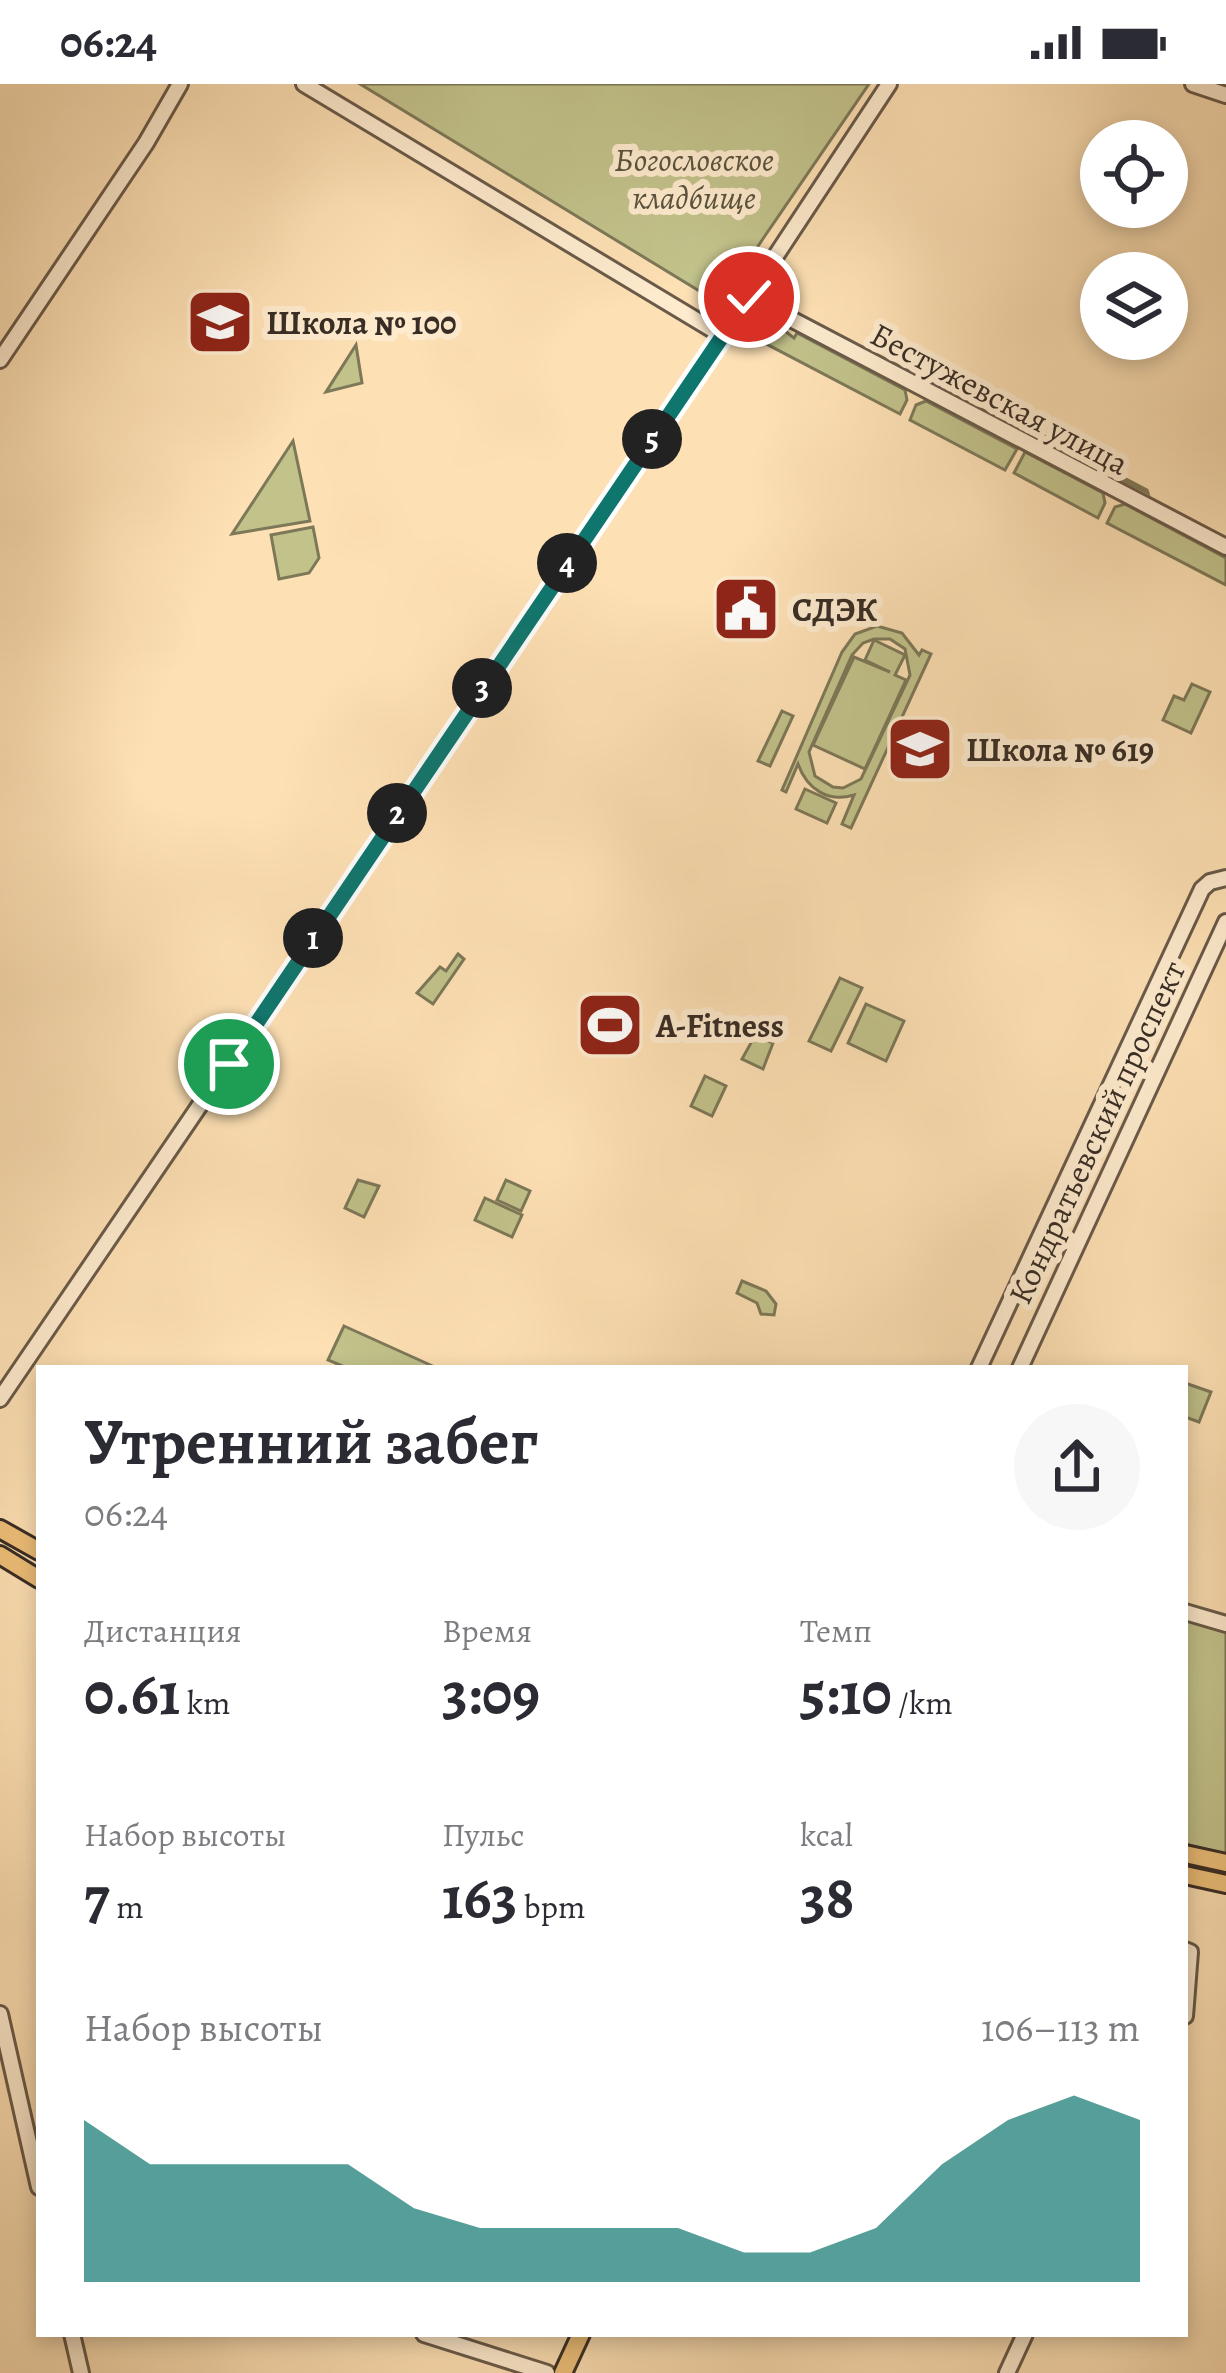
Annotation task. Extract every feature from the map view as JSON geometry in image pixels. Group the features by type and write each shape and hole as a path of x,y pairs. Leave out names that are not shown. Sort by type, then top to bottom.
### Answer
{"main road":[{"path":"0,1529 36,1549"},
{"path":"0,1555 36,1577"},
{"path":"1188,1855 1226,1863"},
{"path":"1188,1876 1226,1884"},
{"path":"549,2373 567,2337"},
{"path":"563,2373 580,2337"}],"street":[{"path":"0,359 146,143 180,84"},
{"path":"304,84 723,336"},
{"path":"0,1399 723,336 889,84"},
{"path":"1193,84 1226,95"},
{"name":"Бестужевская улица","path":"749,297 1226,547"},
{"path":"980,1365 1202,889 1226,878"},
{"name":"Кондратьевский проспект","path":"1021,1365 1226,922"},
{"path":"1188,1613 1226,1624"},
{"path":"0,2014 36,2174"},
{"path":"73,2337 81,2373"},
{"path":"434,2337 549,2373"},
{"path":"1007,2373 1024,2337"}],"green space":[{"name":"Богословское кладбище","path":"360,84 869,84 719,303"},
{"path":"768,318 794,338 797,333 905,390 907,400 900,414 751,336"},
{"path":"356,345 362,383 326,392"},
{"path":"926,401 1017,449 1005,470 910,420 916,405"},
{"path":"1023,425 1147,490 1148,493 1021,429"},
{"path":"293,441 310,521 232,534"},
{"path":"1025,452 1103,493 1105,503 1098,518 1014,473"},
{"path":"1125,504 1226,558 1226,585 1107,523 1115,507"},
{"path":"313,527 319,558 309,573 279,579 271,535"},
{"path":"877,626 902,633 919,655 922,650 931,654 851,828 842,824 854,795 820,792 798,764 786,792 782,790 842,652 855,634","holes":["890,639 905,649 910,675 861,779 843,788 833,787 815,776 809,752 852,655 863,643"]},
{"path":"874,640 905,655 895,675 906,680 865,769 813,745 854,657 890,672 865,660"},
{"path":"1192,684 1210,692 1191,733 1163,720 1174,696 1184,700"},
{"path":"782,711 793,716 770,766 758,761"},
{"path":"805,789 836,803 827,823 796,809"},
{"path":"458,954 464,959 433,1004 417,993 440,967 446,971"},
{"path":"840,978 862,988 831,1051 809,1041"},
{"path":"866,1004 904,1021 886,1061 848,1043"},
{"path":"752,1041 773,1043 763,1069 742,1059"},
{"path":"705,1076 726,1086 712,1116 691,1106"},
{"path":"358,1180 379,1186 364,1217 345,1208"},
{"path":"506,1180 530,1191 521,1211 497,1200"},
{"path":"485,1198 522,1215 512,1237 475,1220"},
{"path":"742,1281 766,1291 776,1304 774,1315 761,1314 757,1303 737,1293"},
{"path":"344,1326 430,1365 340,1365 328,1360"},
{"path":"1188,1384 1211,1392 1199,1422 1188,1418"},
{"path":"1188,1621 1226,1632 1226,1854 1188,1845"}],"place":[{"name":"Школа № 100","path":"220,322"},
{"name":"СДЭК","path":"746,609"},
{"name":"Школа № 619","path":"920,749"},
{"name":"A-Fitness","path":"610,1025"}],"route":[{"path":"229,1064 749,297"}]}
